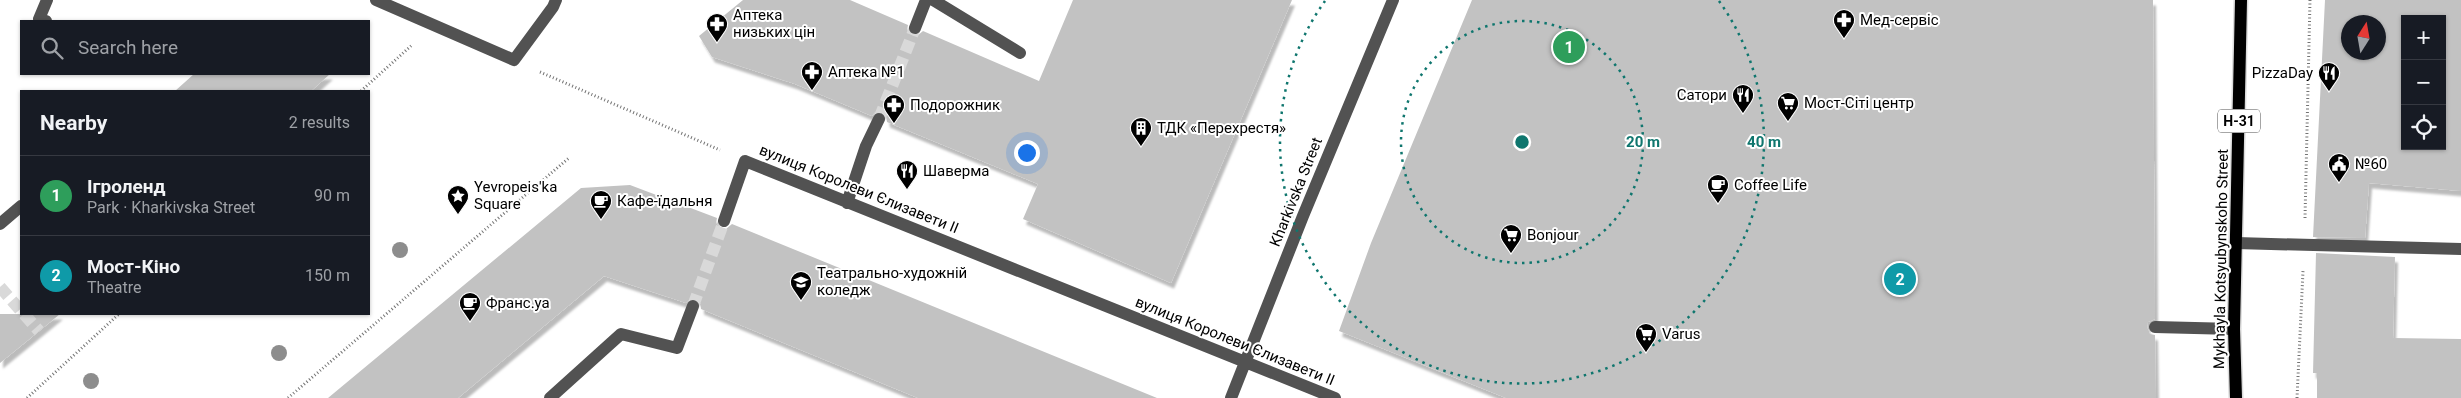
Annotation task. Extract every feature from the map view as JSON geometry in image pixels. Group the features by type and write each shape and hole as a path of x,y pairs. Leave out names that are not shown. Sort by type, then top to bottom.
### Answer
{"main road":[{"name":"Mykhayla Kotsyubynskoho Street","path":"2236,398 2234,329 2241,0"}],"street":[{"path":"44,20 40,18 47,0"},
{"path":"376,0 514,60 553,7 556,0"},
{"path":"915,28 926,0"},
{"path":"933,0 1020,53"},
{"name":"Kharkivska Street","path":"1231,398 1299,225 1393,0"},
{"path":"847,203 866,146 879,119"},
{"path":"724,221 746,160"},
{"name":"вулиця Королеви Єлизавети ІІ","path":"746,160 847,203 1335,398"},
{"path":"0,224 20,207"},
{"path":"2236,243 2461,249"},
{"path":"550,398 621,334 677,348 693,306"},
{"path":"2155,327 2234,329"}],"path":[{"path":"2298,398 2305,245 2310,0"},
{"name":"вулиця Королеви Єлизавети ІІ","path":"514,60 746,160"},
{"path":"288,398 570,157"},
{"path":"27,398 118,315"}],"building":[{"path":"743,0 850,0 908,25 907,30 912,35 917,36 923,31 1039,81 1073,0 1292,0 1171,283 1023,219 1038,184 887,122 886,115 882,112 875,112 872,116 795,84 712,57 699,36"},
{"name":"Мост-Сіті центр","path":"1472,0 2153,0 2155,319 2148,322 2147,327 2150,334 2155,335 2156,398 1506,398 1339,331 1371,243"},
{"path":"2325,0 2461,0 2461,191 2369,183 2365,238 2313,237"},
{"path":"193,75 329,75 312,90 176,90"},
{"path":"630,185 717,218 716,223 721,228 726,229 732,224 1157,398 918,398 701,309 701,304 696,299 691,298 686,303 604,276 458,398 328,398 581,188"},
{"path":"2316,253 2395,257 2393,338 2461,339 2461,398 2317,398 2317,373 2313,373"},
{"path":"0,314 59,315 0,363"}],"tunnel":[{"path":"879,119 915,28"},
{"path":"693,306 724,221"},
{"path":"0,287 20,310"},
{"path":"25,315 39,331"}],"place":[{"name":"Мед-сервіс","path":"1844,39"},
{"name":"Аптека низьких цін","path":"717,43"},
{"name":"Ігроленд","path":"1569,47"},
{"name":"Аптека №1","path":"812,91"},
{"name":"PizzaDay","path":"2329,92"},
{"name":"Сатори","path":"1743,114"},
{"name":"Мост-Сіті центр","path":"1788,122"},
{"name":"Подорожник","path":"894,124"},
{"name":"ТДК «Перехрестя»","path":"1141,147"},
{"name":"№60","path":"2339,183"},
{"name":"Шаверма","path":"907,190"},
{"name":"Coffee Life","path":"1718,204"},
{"name":"Yevropeis'ka Square","path":"458,215"},
{"name":"Кафе-їдальня","path":"601,220"},
{"name":"Bonjour","path":"1511,254"},
{"name":"Мост-Кіно","path":"1900,279"},
{"name":"Театрально-художній коледж","path":"801,301"},
{"name":"Франс.уа","path":"470,322"},
{"name":"Varus","path":"1646,353"}]}
